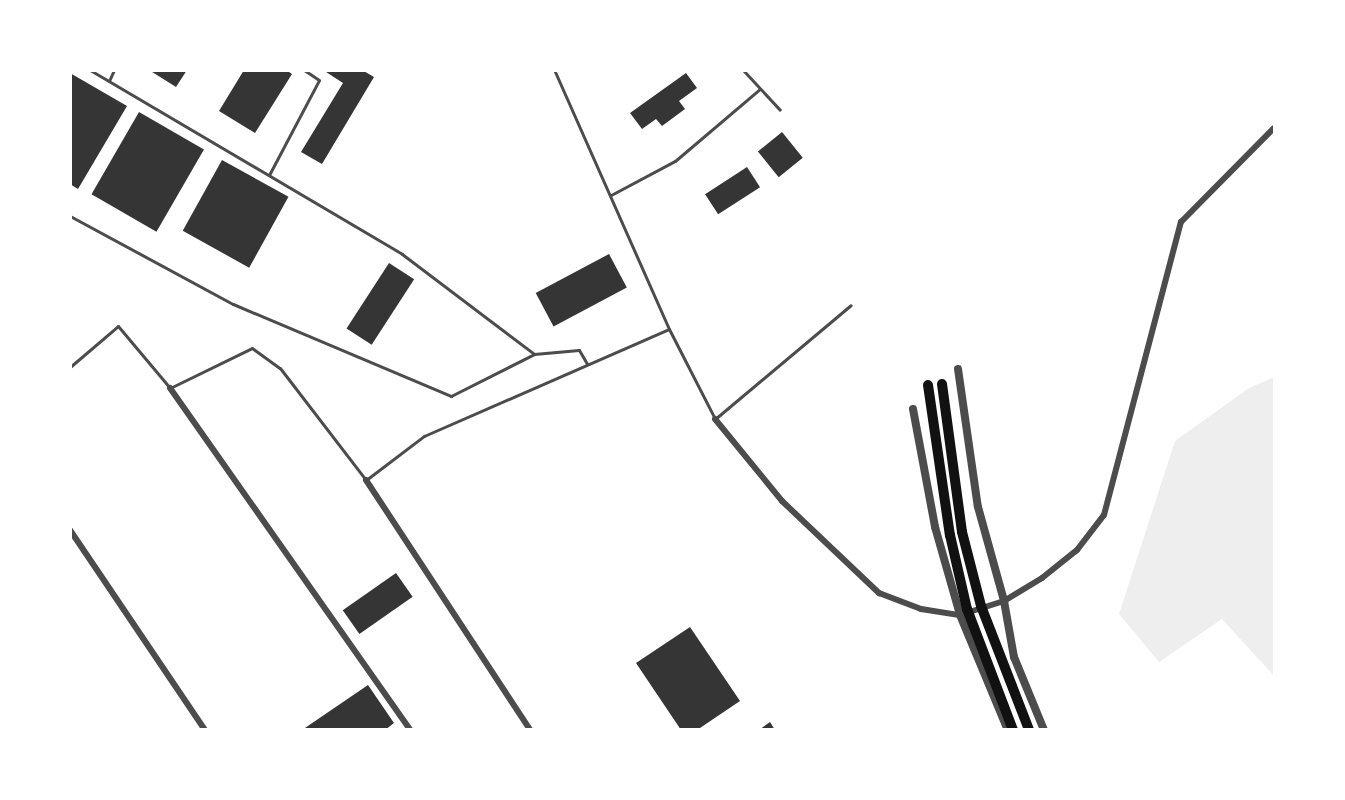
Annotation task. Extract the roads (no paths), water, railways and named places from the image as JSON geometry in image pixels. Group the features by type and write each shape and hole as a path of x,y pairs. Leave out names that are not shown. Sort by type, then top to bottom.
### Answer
{"highway":[{"path":"942,384 962,532 984,616 1029,729"},
{"path":"928,386 950,535 967,609 1013,729"}],"street":[{"path":"715,419 782,501 879,593 921,609 960,615 1004,601 1042,578 1077,550 1104,515 1181,222 1275,128"},
{"path":"958,369 978,507 1004,601 1014,657 1044,729"},
{"path":"170,388 410,729"},
{"path":"913,408 935,527 960,615 1008,729"},
{"path":"366,480 530,729"},
{"path":"70,530 205,729"}],"lane":[{"path":"90,70 422,267 458,301 534,354"},
{"path":"109,81 114,70"},
{"path":"269,175 320,80 304,70"},
{"path":"554,70 669,329 715,419 851,304"},
{"path":"742,70 780,110"},
{"path":"610,195 675,161 760,89"},
{"path":"70,216 233,304 451,396 534,354 579,350 587,364"},
{"path":"70,367 118,326 170,388 252,348 280,368 366,480 424,436 669,329"}]}
